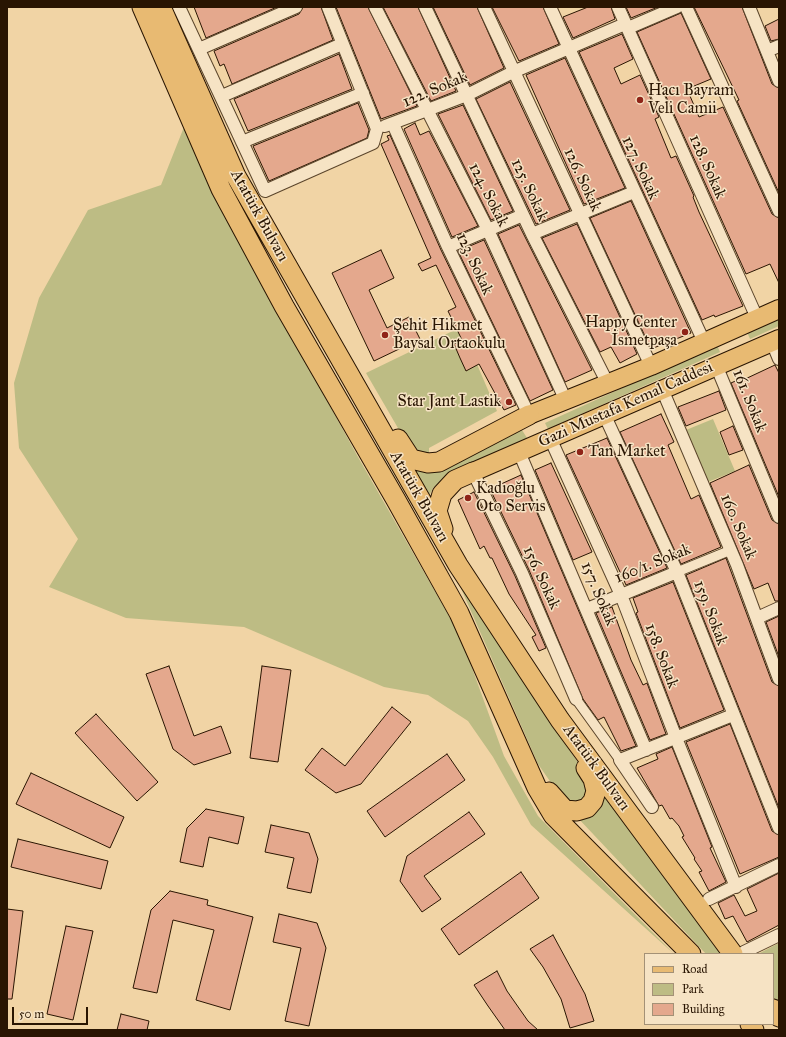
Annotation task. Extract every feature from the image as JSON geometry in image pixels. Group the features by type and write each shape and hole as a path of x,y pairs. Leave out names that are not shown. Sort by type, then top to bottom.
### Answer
{"highway":[{"name":"Atatürk Bulvarı","path":"142,7 221,189 284,306 396,500 459,613 537,788 553,815 690,953"},
{"name":"Atatürk Bulvarı","path":"161,7 236,176 458,565 560,720 738,953"},
{"path":"284,260 304,279 406,453 411,459 423,463 439,462 529,415"},
{"path":"458,565 437,511 438,501 449,484 472,472"},
{"path":"514,738 531,757 544,785 553,799 565,810 577,811 587,808 593,801 596,791 593,779 568,744 560,720"}],"main road":[{"name":"Gazi Mustafa Kemal Caddesi","path":"529,415 651,366 779,309"},
{"name":"Gazi Mustafa Kemal Caddesi","path":"472,472 775,340"},
{"path":"550,438 543,437 539,434 537,429 538,423 542,418 556,411 566,400"}],"street":[{"path":"179,7 222,96 265,191 373,142 377,129 328,7"},
{"path":"199,49 296,7"},
{"name":"124. Sokak","path":"375,7 488,230 566,400"},
{"name":"125. Sokak","path":"425,7 532,234 608,384"},
{"name":"126. Sokak","path":"484,7 651,366"},
{"name":"127. Sokak","path":"550,7 704,342"},
{"name":"128. Sokak","path":"618,7 757,318"},
{"name":"122. Sokak","path":"377,129 467,95 513,72 677,7"},
{"path":"686,7 779,211"},
{"path":"749,7 779,81"},
{"path":"222,96 342,44"},
{"path":"767,51 779,46"},
{"path":"242,142 363,93"},
{"name":"123. Sokak","path":"393,124 448,247 529,415"},
{"path":"532,234 634,192"},
{"path":"448,247 523,215"},
{"path":"775,340 779,359"},
{"name":"161. Sokak","path":"716,365 779,517"},
{"name":"160. Sokak","path":"662,389 731,550 779,679"},
{"name":"159. Sokak","path":"604,414 677,572 779,828"},
{"name":"158. Sokak","path":"550,438 621,595 676,738 736,887"},
{"name":"157. Sokak","path":"518,452 587,609 646,750"},
{"name":"156. Sokak","path":"472,472 522,573 576,699"},
{"name":"160/1. Sokak","path":"587,609 731,550"},
{"path":"757,618 779,608"},
{"path":"576,699 652,807"},
{"path":"620,760 733,715"},
{"path":"709,899 779,865"},
{"path":"738,953 779,935"}],"green space":[{"path":"184,127 249,259 358,457 460,635 504,756 538,816 673,953 531,825 493,757 468,721 428,695 384,687 244,627 126,618 49,587 78,539 19,448 14,383 39,298 88,210 161,185"},
{"path":"779,319 779,326 750,339 747,332"},
{"path":"461,327 497,411 429,448 429,454 421,454 409,447 366,373"},
{"path":"717,345 720,352 548,429 545,423"},
{"path":"713,419 735,471 708,482 686,430"},
{"path":"522,430 527,438 442,480 433,488 428,498 409,466 437,470"},
{"path":"456,577 579,764 589,794 581,800 572,802 563,800 538,764"},
{"path":"606,790 722,953 705,953 577,817 591,813 601,807"},
{"path":"779,943 779,1006 774,998 774,953 760,953"}],"building":[{"path":"194,7 277,7 206,38"},
{"path":"303,7 321,7 333,40 232,84 224,64 220,66 214,51 299,14"},
{"path":"336,7 368,7 417,106 381,119"},
{"path":"383,7 418,7 456,91 431,101"},
{"path":"433,7 477,7 504,68 470,85"},
{"path":"492,7 543,7 559,44 519,61"},
{"path":"588,7 611,7 615,19 573,38 563,17"},
{"path":"626,7 658,7 631,18"},
{"path":"694,7 742,7 772,84 779,88 779,193 737,101 739,100"},
{"path":"681,13 711,79 687,89 699,117 723,107 772,214 779,218 779,283 770,264 746,274 637,32"},
{"path":"779,19 779,39 771,41 765,26"},
{"path":"622,34 633,59 614,68 621,84 640,75 659,117 655,119 671,158 676,156 694,196 693,197 699,212 743,306 715,317 714,315 702,320 579,52"},
{"path":"339,54 352,89 248,131 234,99"},
{"path":"565,58 625,188 584,204 526,75"},
{"path":"510,82 570,210 536,224 476,99"},
{"path":"358,103 369,130 367,138 269,181 253,146"},
{"path":"463,105 513,211 491,220 438,114"},
{"path":"415,123 420,135 429,131 478,226 452,237 404,129"},
{"path":"390,135 441,250 516,405 504,410 479,364 466,371 454,344 462,340 448,311 456,307 436,265 422,271 418,264 431,258 381,144 389,140 387,136"},
{"path":"631,201 691,333 651,349 590,218"},
{"path":"577,224 637,354 620,363 611,347 600,352 542,238"},
{"path":"519,225 592,370 565,382 498,234"},
{"path":"484,240 553,390 530,401 458,251"},
{"path":"381,250 394,278 369,290 387,328 409,317 420,339 374,361 332,273"},
{"path":"775,365 779,373 779,497 731,383 742,378 743,380"},
{"path":"719,391 726,410 686,426 678,407"},
{"path":"661,414 674,442 668,445 691,499 699,495 721,547 681,564 620,432"},
{"path":"733,426 743,450 729,455 720,432"},
{"path":"607,438 667,568 626,585 566,455"},
{"path":"551,463 592,552 573,560 535,470"},
{"path":"749,465 772,520 779,524 779,601 775,601 768,583 754,589 710,483"},
{"path":"521,475 636,746 621,751 604,717 598,720 583,699 529,570 490,489"},
{"path":"474,492 515,576 546,648 539,651 532,637 536,635 509,594 492,558 490,558 484,546 480,549 458,500"},
{"path":"726,558 772,682 779,686 779,808 686,575"},
{"path":"673,582 724,710 680,728 636,613 638,612 633,598"},
{"path":"612,607 631,660 643,685 647,683 666,734 650,740 596,613"},
{"path":"779,616 779,657 766,622"},
{"path":"169,666 194,736 221,726 231,753 194,765 173,749 146,674"},
{"path":"262,666 291,670 278,762 250,758"},
{"path":"392,707 411,722 361,784 336,793 305,770 322,748 345,766"},
{"path":"96,714 158,782 137,801 75,733"},
{"path":"730,724 772,831 779,835 779,857 740,874 686,742"},
{"path":"672,747 712,847 710,848 726,882 709,891 699,872 702,871 682,837 684,836 679,826 672,818 670,819 662,805 659,806 637,768 658,759 656,754"},
{"path":"447,754 465,780 385,837 367,811"},
{"path":"31,773 124,817 110,848 16,804"},
{"path":"206,809 244,817 238,844 209,837 203,867 180,862 187,828"},
{"path":"469,812 485,834 424,876 441,899 422,912 400,881 407,856"},
{"path":"271,825 309,833 318,859 311,893 287,888 294,858 265,852"},
{"path":"18,839 108,861 101,889 11,867"},
{"path":"521,872 539,898 459,955 441,929"},
{"path":"779,873 779,925 747,942 733,916 725,919 718,903 734,895 745,916 757,911 747,889"},
{"path":"170,891 208,900 207,905 253,917 230,1010 196,1000 214,930 173,920 157,993 133,988 151,910"},
{"path":"7,909 23,911 12,999 7,999"},
{"path":"279,914 317,923 326,948 309,1026 285,1021 301,948 273,942"},
{"path":"66,926 93,931 73,1020 47,1014"},
{"path":"553,935 585,994 594,1021 570,1028 561,999 543,967 530,949"},
{"path":"497,971 507,991 528,1021 538,1030 505,1030 488,1006 474,985"},
{"path":"121,1014 149,1021 147,1030 117,1030"}],"place":[{"name":"Hacı Bayram Veli Camii","path":"640,100"},
{"name":"Happy Center İsmetpaşa","path":"685,332"},
{"name":"Şehit Hikmet Baysal Ortaokulu","path":"385,335"},
{"name":"Star Jant Lastik","path":"509,402"},
{"name":"Tan Market","path":"580,452"},
{"name":"Kadıoğlu Oto Servis","path":"468,498"}]}
